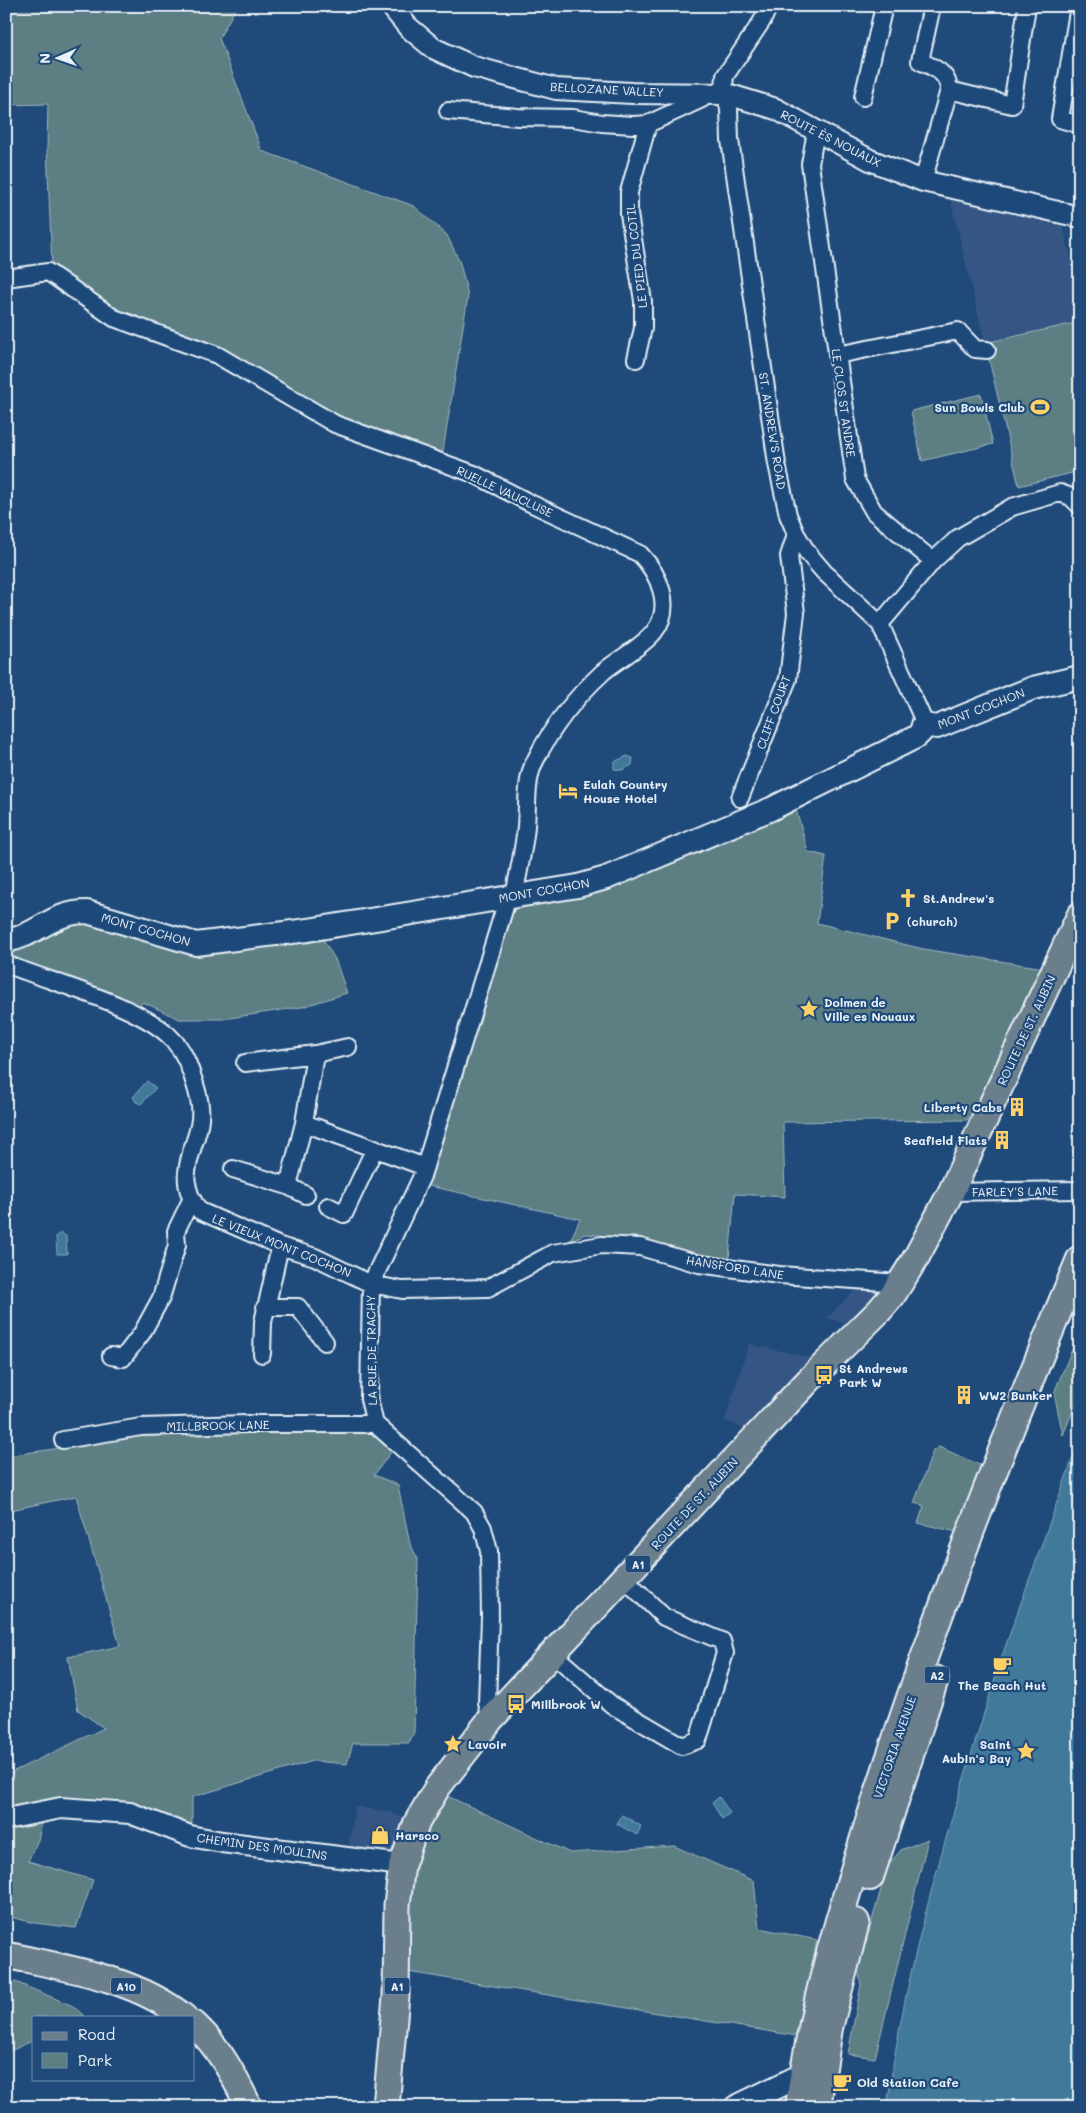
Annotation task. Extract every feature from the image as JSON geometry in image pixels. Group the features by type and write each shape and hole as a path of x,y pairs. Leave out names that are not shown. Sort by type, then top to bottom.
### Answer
{"highway":[{"name":"VICTORIA AVENUE","path":"817,2107 812,2072 834,1935 892,1749 966,1536 1080,1259"},
{"name":"VICTORIA AVENUE","path":"798,2107 830,2028 858,1911 975,1554 1080,1290"}],"main road":[{"name":"MONT COCHON","path":"6,941 25,936 70,912 87,912 196,944 308,930 578,886 606,878 771,809 916,737 921,732 923,725 937,727 1033,688 1080,677"},
{"name":"ROUTE DE ST. AUBIN","path":"386,2107 396,1996 397,1905 402,1865 418,1822 437,1788 491,1719 809,1380 879,1312 900,1282 951,1192 1080,915"},
{"name":"A10","path":"6,1956 63,1968 122,1984 168,2004 183,2016"},
{"path":"195,2025 217,2047 230,2068 249,2107"},
{"path":"736,2107 812,2072"}],"street":[{"name":"BELLOZANE VALLEY","path":"391,6 408,27 433,48 474,67 556,89 632,93 727,94"},
{"name":"ST. ANDREW'S ROAD","path":"769,6 762,21 725,76 724,87 727,94 730,140 777,464 788,516 807,552 824,572 880,624 922,717 923,725"},
{"path":"863,98 884,6"},
{"path":"923,181 949,90 949,80 942,72 920,62 932,6"},
{"path":"949,90 1012,105 1027,6"},
{"path":"1079,6 1078,24 1060,118 1080,125"},
{"path":"448,111 518,117 573,118 602,123 648,124 702,99 705,93"},
{"name":"ROUTE ÈS NOUAUX","path":"727,94 776,109 870,160 923,181 1080,217"},
{"name":"LE PIED DU COTIL","path":"636,359 643,328 644,301 629,214 629,192 648,124"},
{"name":"LE CLOS ST ANDRE","path":"816,131 810,164 855,479 874,512 933,561"},
{"name":"RUELLE VAUCLUSE","path":"6,278 48,272 114,318 217,355 334,424 474,474 530,503 640,554 652,567 661,585 664,606 654,632 603,672 568,709 536,758 529,773 526,827 511,897"},
{"path":"837,355 958,331 975,349 987,350"},
{"path":"880,624 933,561 958,538 1012,508 1060,493 1071,497 1080,506"},
{"name":"CLIFF COURT","path":"740,798 788,679 796,613 789,556 796,534"},
{"name":"LA RUE DE TRACHY","path":"375,1424 369,1398 371,1284 425,1167 511,897"},
{"path":"6,964 137,1014 173,1039 186,1057 201,1101 201,1121 186,1169 191,1200 176,1231 177,1246 161,1298 142,1333 123,1358 111,1356"},
{"path":"245,1063 315,1054 348,1047"},
{"path":"288,1186 304,1122 315,1054"},
{"path":"304,1122 425,1167"},
{"path":"328,1206 344,1214 375,1148"},
{"path":"233,1169 288,1186 306,1195"},
{"name":"FARLEY'S LANE","path":"951,1192 1080,1190"},
{"name":"LE VIEUX MONT COCHON","path":"191,1200 200,1211 280,1246 315,1257 371,1284"},
{"name":"HANSFORD LANE","path":"371,1284 402,1290 488,1288 553,1253 602,1245 640,1247 699,1264 779,1275 900,1282"},
{"path":"262,1354 265,1307 280,1246"},
{"path":"265,1307 298,1307 325,1342"},
{"name":"MILLBROOK LANE","path":"63,1440 141,1427 248,1424 375,1424"},
{"path":"375,1424 444,1483 474,1512 483,1528 489,1551 490,1617 487,1703 491,1719"},
{"path":"553,1654 612,1706 682,1746 698,1740 725,1653 722,1642 664,1617 624,1578"},
{"name":"CHEMIN DES MOULINS","path":"6,1819 61,1808 130,1812 190,1836 222,1842 402,1865"}],"shaded area":[{"path":"950,198 1009,212 1061,220 1080,292 1080,322 985,343"},
{"path":"627,756 633,758 632,765 622,770 614,769 614,762"},
{"path":"147,1081 156,1088 141,1104 136,1102 133,1097"},
{"path":"61,1233 66,1236 67,1254 57,1254 56,1236"},
{"path":"859,1286 881,1290 850,1325 827,1318"},
{"path":"749,1344 817,1359 747,1431 725,1420"},
{"name":"Saint Aubin's Bay","path":"1080,1438 1080,2107 887,2107 895,2051 906,1996 948,1831 998,1669 1003,1671 1006,1661 1001,1659"},
{"path":"719,1797 730,1813 722,1819 712,1803"},
{"path":"355,1806 390,1812 408,1821 394,1852 381,1856 348,1850"},
{"path":"622,1815 641,1826 637,1835 617,1824"}],"green space":[{"path":"6,6 237,6 219,38 262,151 414,206 447,235 460,263 468,296 442,457 336,420 118,313 52,269 47,147 48,104 6,105"},
{"name":"Sun Bowls Club","path":"1080,322 1080,471 1019,486 985,343"},
{"path":"981,394 993,444 922,461 911,411"},
{"path":"795,806 808,852 826,856 817,923 923,949 1044,968 992,1080 967,1120 783,1122 785,1197 735,1194 729,1259 600,1235 585,1234 570,1241 580,1219 424,1185 511,904"},
{"path":"77,921 197,955 321,936 335,959 347,993 302,1007 223,1019 179,1019 143,1002 137,1009 6,957 6,949"},
{"path":"1080,1330 1080,1394 1063,1435 1054,1393"},
{"path":"196,1428 371,1429 394,1448 374,1475 398,1485 410,1544 418,1559 414,1732 409,1743 353,1743 347,1764 313,1761 192,1797 192,1829 166,1821 43,1818 38,1840 28,1861 93,1880 76,1928 35,1923 6,1916 6,1775 104,1728 78,1710 68,1657 120,1646 76,1496 6,1511 6,1456"},
{"path":"939,1447 982,1466 957,1532 918,1523 924,1506 914,1503 933,1451"},
{"path":"445,1795 570,1853 674,1846 754,1881 759,1928 817,1940 797,2036 402,1971 406,1886 418,1837"},
{"path":"928,1839 875,2058 848,2054 861,1985 858,1969 888,1865 901,1850"},
{"path":"6,1978 73,2006 84,2016 32,2016 32,2041 6,2053"}],"place":[{"name":"Sun Bowls Club","path":"1040,407"},
{"name":"Eulah Country House Hotel","path":"568,791"},
{"name":"St.Andrew's","path":"908,898"},
{"name":"(church)","path":"892,921"},
{"name":"Dolmen de Ville es Nouaux","path":"809,1009"},
{"name":"Liberty Cabs","path":"1017,1107"},
{"name":"Seafield Flats","path":"1002,1140"},
{"name":"St Andrews Park W","path":"824,1375"},
{"name":"WW2 Bunker","path":"964,1395"},
{"name":"The Beach Hut","path":"1002,1665"},
{"name":"Millbrook W","path":"516,1704"},
{"name":"Lavoir","path":"453,1744"},
{"name":"Saint Aubin's Bay","path":"1026,1751"},
{"name":"Harsco","path":"380,1835"},
{"name":"Old Station Cafe","path":"842,2082"}]}
